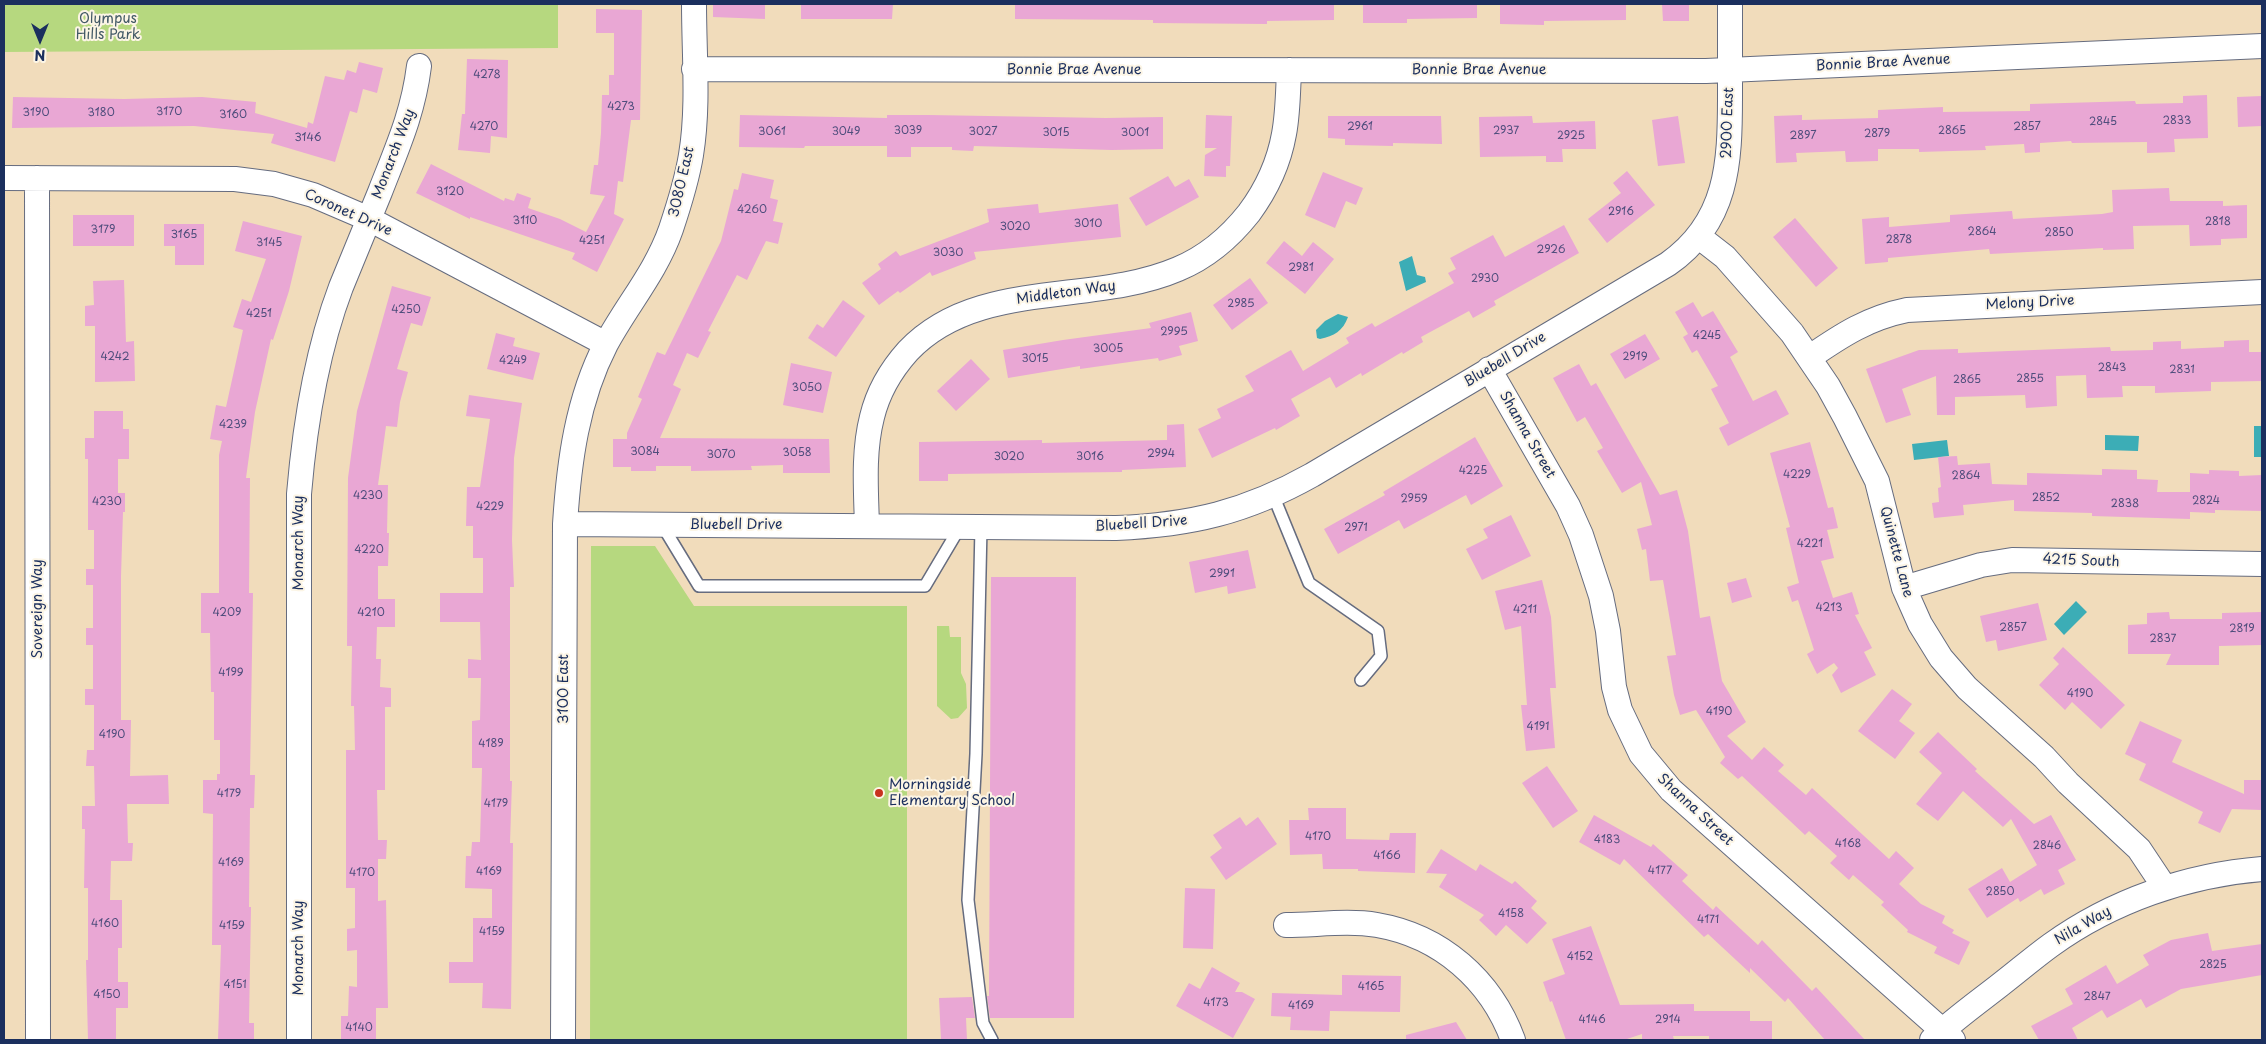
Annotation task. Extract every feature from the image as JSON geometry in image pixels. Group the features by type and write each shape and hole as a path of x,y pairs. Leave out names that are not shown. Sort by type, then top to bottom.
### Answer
{"street":[{"name":"3080 East","path":"606,344 656,263 670,230 690,155 694,106 694,4"},
{"name":"2900 East","path":"1698,236 1714,212 1720,198 1730,149 1730,4"},
{"name":"Bonnie Brae Avenue","path":"694,69 1730,70 2262,46"},
{"name":"Monarch Way","path":"299,1040 299,494 308,411 327,329 341,289 409,121 419,66"},
{"name":"Middleton Way","path":"867,526 866,455 872,416 890,376 909,350 931,330 974,309 1003,302 1135,283 1178,269 1210,251 1242,221 1255,204 1275,167 1284,135 1289,70"},
{"name":"Coronet Drive","path":"4,178 235,179 274,184 314,195 369,219 606,344"},
{"name":"Sovereign Way","path":"37,178 38,1040"},
{"name":"Bluebell Drive","path":"565,524 1116,528 1164,526 1209,517 1273,495 1312,475 1668,264 1680,255 1698,236"},
{"name":"Quinette Lane","path":"1698,236 1725,257 1792,333 1810,357 1845,416 1877,481 1904,588 1920,624 1940,658 1966,688 2044,757 2068,783 2139,849 2165,888"},
{"name":"Melony Drive","path":"1810,357 1859,325 1876,317 1907,310 2262,292"},
{"name":"3100 East","path":"563,1040 565,524 572,446 593,374 606,344"},
{"name":"Shanna Street","path":"1490,369 1568,506 1581,535 1601,596 1608,631 1614,687 1620,710 1641,754 1671,790 1942,1037"},
{"name":"4215 South","path":"1904,588 1980,565 2012,560 2262,564"},
{"name":"Nila Way","path":"1942,1037 2050,946 2070,932 2116,908 2165,888 2226,874 2262,869"},
{"path":"1286,925 1354,923 1376,925 1419,937 1445,951 1473,974 1499,1008 1513,1040"}],"lane":[{"path":"1273,495 1309,583 1378,631 1381,656 1360,680"},
{"path":"662,525 699,586 925,586 971,527"},
{"path":"971,527 976,744 968,900 983,1023 992,1040"}],"green space":[{"name":"Olympus Hills Park","path":"4,4 558,4 558,48 4,52"},
{"path":"591,546 655,546 694,606 907,606 907,1040 590,1040"},
{"path":"937,626 949,626 950,637 961,637 961,673 966,684 967,708 958,718 951,719 937,706"}],"water":[{"path":"1412,256 1417,275 1425,277 1426,282 1406,291 1399,262"},
{"path":"1338,314 1348,317 1341,329 1330,336 1317,338 1316,330 1325,321"},
{"path":"2254,426 2262,426 2262,457 2254,457"},
{"path":"2105,435 2139,436 2138,451 2105,450"},
{"path":"1947,440 1949,456 1914,460 1912,444"},
{"path":"2076,601 2087,612 2064,635 2054,624"}],"building":[{"path":"713,4 765,4 765,19 713,17"},
{"path":"801,4 893,4 892,19 801,19"},
{"path":"1015,4 1334,4 1334,20 1267,21 1267,24 1153,23 1153,20 1015,19"},
{"path":"1363,4 1477,4 1477,18 1407,19 1407,23 1363,23"},
{"path":"1500,4 1626,4 1626,20 1544,21 1544,25 1500,24"},
{"path":"1662,4 1689,4 1689,21 1663,21"},
{"path":"596,9 642,10 640,120 631,120 623,182 618,181 614,214 624,219 597,272 572,259 575,253 470,217 470,219 416,193 431,164 504,201 505,198 514,201 517,193 531,198 528,208 560,219 586,232 605,196 590,194 594,165 598,165 602,95 609,95 609,75 614,75 614,33 596,33"},
{"path":"467,59 508,60 507,138 491,136 490,153 458,150 462,114 465,114"},
{"path":"359,62 383,68 377,93 363,89 357,113 350,111 335,162 271,143 274,134 194,126 12,128 13,97 124,99 202,97 256,102 255,113 307,128 308,122 313,124 325,76 344,80 347,70 356,73"},
{"path":"2207,95 2208,138 2174,139 2175,152 2147,153 2147,142 2072,143 2071,141 2040,143 2040,152 2025,153 2024,144 1985,146 1986,150 1919,152 1919,149 1878,149 1878,161 1846,162 1845,151 1796,153 1797,162 1776,163 1774,116 1802,115 1802,120 1878,118 1878,110 1943,107 1943,112 2030,111 2030,104 2135,101 2136,104 2183,103 2183,96"},
{"path":"2262,96 2262,126 2238,127 2237,97"},
{"path":"740,115 887,118 887,115 1163,117 1163,149 1112,150 974,146 973,151 952,150 952,147 911,147 911,157 887,157 887,146 739,147"},
{"path":"1206,115 1232,116 1230,166 1226,166 1226,177 1204,176 1205,155 1217,148 1205,148"},
{"path":"1328,116 1441,116 1442,144 1393,143 1393,146 1345,145 1345,139 1328,138"},
{"path":"1532,116 1533,123 1595,121 1596,149 1562,149 1563,162 1546,162 1546,156 1480,157 1479,117"},
{"path":"1678,116 1685,163 1658,166 1652,120"},
{"path":"1627,171 1655,205 1607,243 1588,219 1621,193 1613,183"},
{"path":"1323,172 1363,188 1356,205 1346,201 1335,228 1305,215"},
{"path":"742,173 774,180 770,198 778,200 773,221 783,223 778,244 766,241 747,280 737,275 708,331 711,332 698,358 687,353 673,385 681,389 660,438 829,439 830,473 783,473 783,465 751,466 752,470 691,471 691,466 656,466 656,471 631,471 631,467 613,467 613,439 627,439 627,433 642,399 638,397 657,352 665,355 721,241 734,189 738,190"},
{"path":"1168,176 1175,187 1189,179 1199,197 1146,226 1129,198"},
{"path":"2169,188 2170,201 2223,201 2223,206 2247,205 2247,238 2221,239 2221,245 2190,246 2189,225 2133,226 2134,249 2103,250 2103,248 1990,254 1989,249 1888,258 1888,262 1865,264 1862,219 1889,217 1889,227 1950,222 1950,215 2012,211 2013,219 2102,214 2113,212 2112,190"},
{"path":"1038,204 1039,213 1118,204 1121,237 974,252 976,259 932,276 930,272 879,305 862,283 881,269 878,264 896,251 900,256 989,222 987,209"},
{"path":"73,215 134,215 134,246 73,246"},
{"path":"1795,218 1838,268 1816,287 1773,237"},
{"path":"243,221 302,236 289,291 273,340 271,339 255,412 246,478 250,478 249,593 253,593 250,775 255,775 254,808 250,808 249,1023 254,1023 254,1040 218,1040 221,945 212,945 213,814 203,813 203,780 217,780 217,774 220,774 220,740 214,740 214,692 211,692 210,633 201,633 201,593 219,593 219,455 222,441 210,439 216,405 226,407 243,330 233,327 242,299 251,302 266,259 235,251"},
{"path":"164,224 204,224 204,265 175,265 175,246 164,246"},
{"path":"1564,225 1579,253 1494,301 1496,305 1473,318 1469,311 1421,337 1423,342 1362,376 1361,373 1336,388 1330,377 1291,399 1300,416 1276,430 1275,428 1212,458 1198,429 1221,418 1217,409 1254,391 1245,376 1291,350 1303,371 1349,343 1346,338 1372,323 1375,327 1454,283 1448,273 1456,269 1450,258 1493,235 1505,257"},
{"path":"1284,241 1302,256 1313,242 1334,259 1305,294 1266,263"},
{"path":"1250,278 1268,303 1232,330 1213,305"},
{"path":"124,280 126,342 134,341 135,381 95,382 95,326 85,326 85,306 94,305 93,281"},
{"path":"392,286 431,297 422,326 411,323 397,369 408,372 400,402 397,427 386,426 378,485 388,485 387,533 389,533 388,566 378,566 378,599 395,599 395,627 377,627 376,659 381,659 380,687 391,688 391,707 385,707 385,790 377,790 378,840 387,840 386,859 378,859 378,901 386,900 388,1008 376,1008 376,1039 341,1040 341,1016 348,1016 349,986 357,987 357,950 347,951 347,929 355,928 355,888 346,888 346,750 355,750 354,706 351,706 352,646 347,646 348,478 357,411"},
{"path":"843,300 865,316 836,357 808,338 817,324 823,328"},
{"path":"1693,302 1702,317 1713,311 1738,352 1730,357 1753,401 1776,390 1789,414 1728,446 1719,428 1729,423 1711,389 1718,386 1697,350 1692,353 1683,337 1688,334 1675,312"},
{"path":"1191,312 1198,341 1179,346 1182,355 1159,361 1158,358 1080,369 1080,366 1008,378 1003,350 1151,328 1149,323"},
{"path":"496,333 515,338 513,346 540,353 533,380 487,369"},
{"path":"1645,334 1660,359 1625,379 1610,354"},
{"path":"2249,340 2249,352 2262,352 2262,381 2211,382 2211,391 2155,393 2155,386 2122,386 2123,397 2087,398 2086,375 2056,376 2057,406 2026,408 2025,395 1955,397 1955,415 1937,415 1936,376 1902,389 1911,415 1886,423 1866,369 1919,350 1958,349 1958,353 2110,347 2111,351 2153,350 2153,342 2181,341 2181,349 2224,347 2224,341"},
{"path":"971,359 990,379 956,411 937,391"},
{"path":"791,363 832,372 823,413 783,405"},
{"path":"1579,364 1591,386 1596,383 1660,495 1677,490 1688,531 1700,618 1710,616 1722,681 1746,722 1727,736 1752,760 1764,747 1784,765 1778,771 1806,795 1812,788 1889,859 1896,851 1914,868 1899,884 1921,904 1945,916 1942,923 1954,930 1952,933 1970,942 1959,965 1934,953 1937,947 1907,932 1908,930 1881,905 1884,902 1853,875 1849,880 1830,863 1837,856 1809,831 1805,835 1742,776 1738,779 1720,763 1725,757 1696,710 1680,715 1674,695 1667,656 1676,655 1663,580 1650,581 1646,549 1642,550 1637,529 1652,525 1641,482 1622,493 1597,451 1603,448 1585,417 1577,422 1553,378"},
{"path":"469,395 522,403 514,458 512,540 514,587 510,587 510,781 512,781 510,843 513,843 511,1009 482,1008 483,983 449,983 449,962 473,962 473,918 492,918 492,889 465,888 466,856 471,856 472,842 480,842 482,768 472,768 472,721 480,720 481,678 468,678 468,659 481,660 480,622 440,622 440,593 483,593 483,558 473,558 473,526 466,526 467,487 480,487 490,419 466,416"},
{"path":"94,411 123,411 123,429 129,429 129,459 118,459 118,493 125,493 121,576 121,720 131,720 130,776 168,775 169,804 127,804 128,843 133,843 132,861 111,861 110,900 122,900 122,948 118,948 118,982 128,982 128,1008 116,1008 116,1040 88,1040 86,960 88,960 88,888 84,888 85,829 82,829 82,806 95,806 94,766 86,766 87,750 94,750 94,705 85,705 85,689 93,689 93,645 86,645 86,628 93,628 93,585 86,585 86,569 94,569 94,530 88,530 88,459 85,459 85,438 94,438"},
{"path":"1184,424 1186,467 1122,470 1122,472 948,474 948,481 919,481 919,442 1042,440 1042,443 1167,440 1167,425"},
{"path":"1475,437 1503,486 1471,505 1466,495 1404,529 1399,520 1338,554 1324,529 1385,495 1383,492"},
{"path":"1810,442 1828,508 1833,507 1838,528 1827,530 1834,558 1821,561 1833,598 1852,592 1859,614 1855,615 1872,648 1864,652 1876,675 1841,693 1832,675 1838,668 1834,663 1817,674 1807,654 1814,650 1798,600 1792,602 1787,587 1799,583 1786,528 1790,527 1770,453"},
{"path":"1957,456 1958,465 1990,463 1992,484 2027,485 2027,473 2102,475 2102,469 2137,470 2137,479 2158,480 2157,492 2190,492 2190,473 2209,474 2209,470 2239,471 2239,476 2262,475 2262,511 2215,510 2215,513 2190,512 2190,519 2092,516 2092,513 2014,511 2014,500 1963,505 1964,515 1934,518 1932,503 1939,502 1938,488 1941,487 1938,457"},
{"path":"1511,515 1531,556 1482,580 1466,549 1488,538 1483,529"},
{"path":"1248,550 1256,588 1228,594 1227,586 1195,593 1189,562"},
{"path":"991,577 1076,577 1074,1018 990,1018 987,996 989,996"},
{"path":"1746,578 1752,597 1732,603 1727,583"},
{"path":"1542,580 1551,617 1556,688 1550,688 1555,748 1526,751 1521,705 1527,705 1521,626 1505,630 1495,591"},
{"path":"2038,603 2047,640 1998,651 1996,640 1986,642 1980,616"},
{"path":"2169,612 2170,619 2222,619 2222,613 2262,612 2262,645 2219,646 2219,665 2166,665 2171,654 2128,654 2128,625 2147,624 2147,613"},
{"path":"2063,647 2125,705 2101,729 2072,702 2065,710 2039,685 2059,664 2053,658"},
{"path":"1892,689 1912,704 1899,721 1915,733 1895,759 1858,731"},
{"path":"2140,721 2182,740 2172,762 2244,794 2244,780 2262,780 2262,810 2232,809 2220,833 2198,823 2203,812 2139,780 2146,764 2125,754"},
{"path":"1938,732 1977,769 1975,771 2034,824 2051,815 2076,860 2058,870 2065,884 2044,895 2041,889 2020,902 2018,898 1987,918 1968,889 2002,868 2010,882 2037,865 2011,819 2003,827 1963,791 1938,821 1916,804 1942,773 1919,752"},
{"path":"1547,766 1578,811 1553,828 1522,783"},
{"path":"1308,808 1346,808 1346,839 1389,840 1390,833 1416,833 1415,873 1358,871 1358,869 1323,869 1322,854 1290,855 1289,820 1309,820"},
{"path":"1594,815 1651,847 1653,844 1688,875 1682,881 1713,910 1716,906 1758,945 1762,940 1812,991 1816,987 1865,1040 1825,1040 1788,998 1785,1002 1750,968 1750,973 1708,934 1704,937 1624,859 1620,865 1579,842"},
{"path":"1240,817 1246,826 1258,817 1277,844 1226,880 1210,857 1222,848 1213,835"},
{"path":"1441,849 1476,871 1480,864 1512,884 1515,881 1537,901 1531,908 1547,923 1527,944 1506,925 1496,936 1479,920 1484,915 1439,887 1447,874 1426,873"},
{"path":"1185,888 1215,889 1213,949 1183,948"},
{"path":"1591,926 1620,1005 1694,1004 1694,1011 1750,1011 1750,1021 1772,1021 1772,1040 1709,1040 1709,1036 1673,1036 1674,1040 1642,1040 1642,1034 1624,1040 1566,1040 1543,982 1565,974 1552,939"},
{"path":"2208,933 2212,951 2262,944 2262,975 2181,989 2146,1008 2141,999 2107,1018 2102,1010 2072,1028 2078,1040 2039,1040 2031,1026 2073,1004 2065,989 2106,965 2117,984 2149,965 2143,955 2171,940"},
{"path":"1212,967 1240,983 1235,992 1242,992 1255,999 1233,1038 1176,1006 1189,983 1200,989"},
{"path":"1342,975 1401,976 1400,1012 1330,1011 1329,1031 1290,1030 1291,1017 1271,1016 1272,993 1342,995"},
{"path":"972,997 975,1018 966,1018 967,1040 941,1040 939,998"},
{"path":"1456,1022 1467,1040 1406,1040 1406,1035"}],"place":[{"name":"Morningside Elementary School","path":"879,793"}]}
